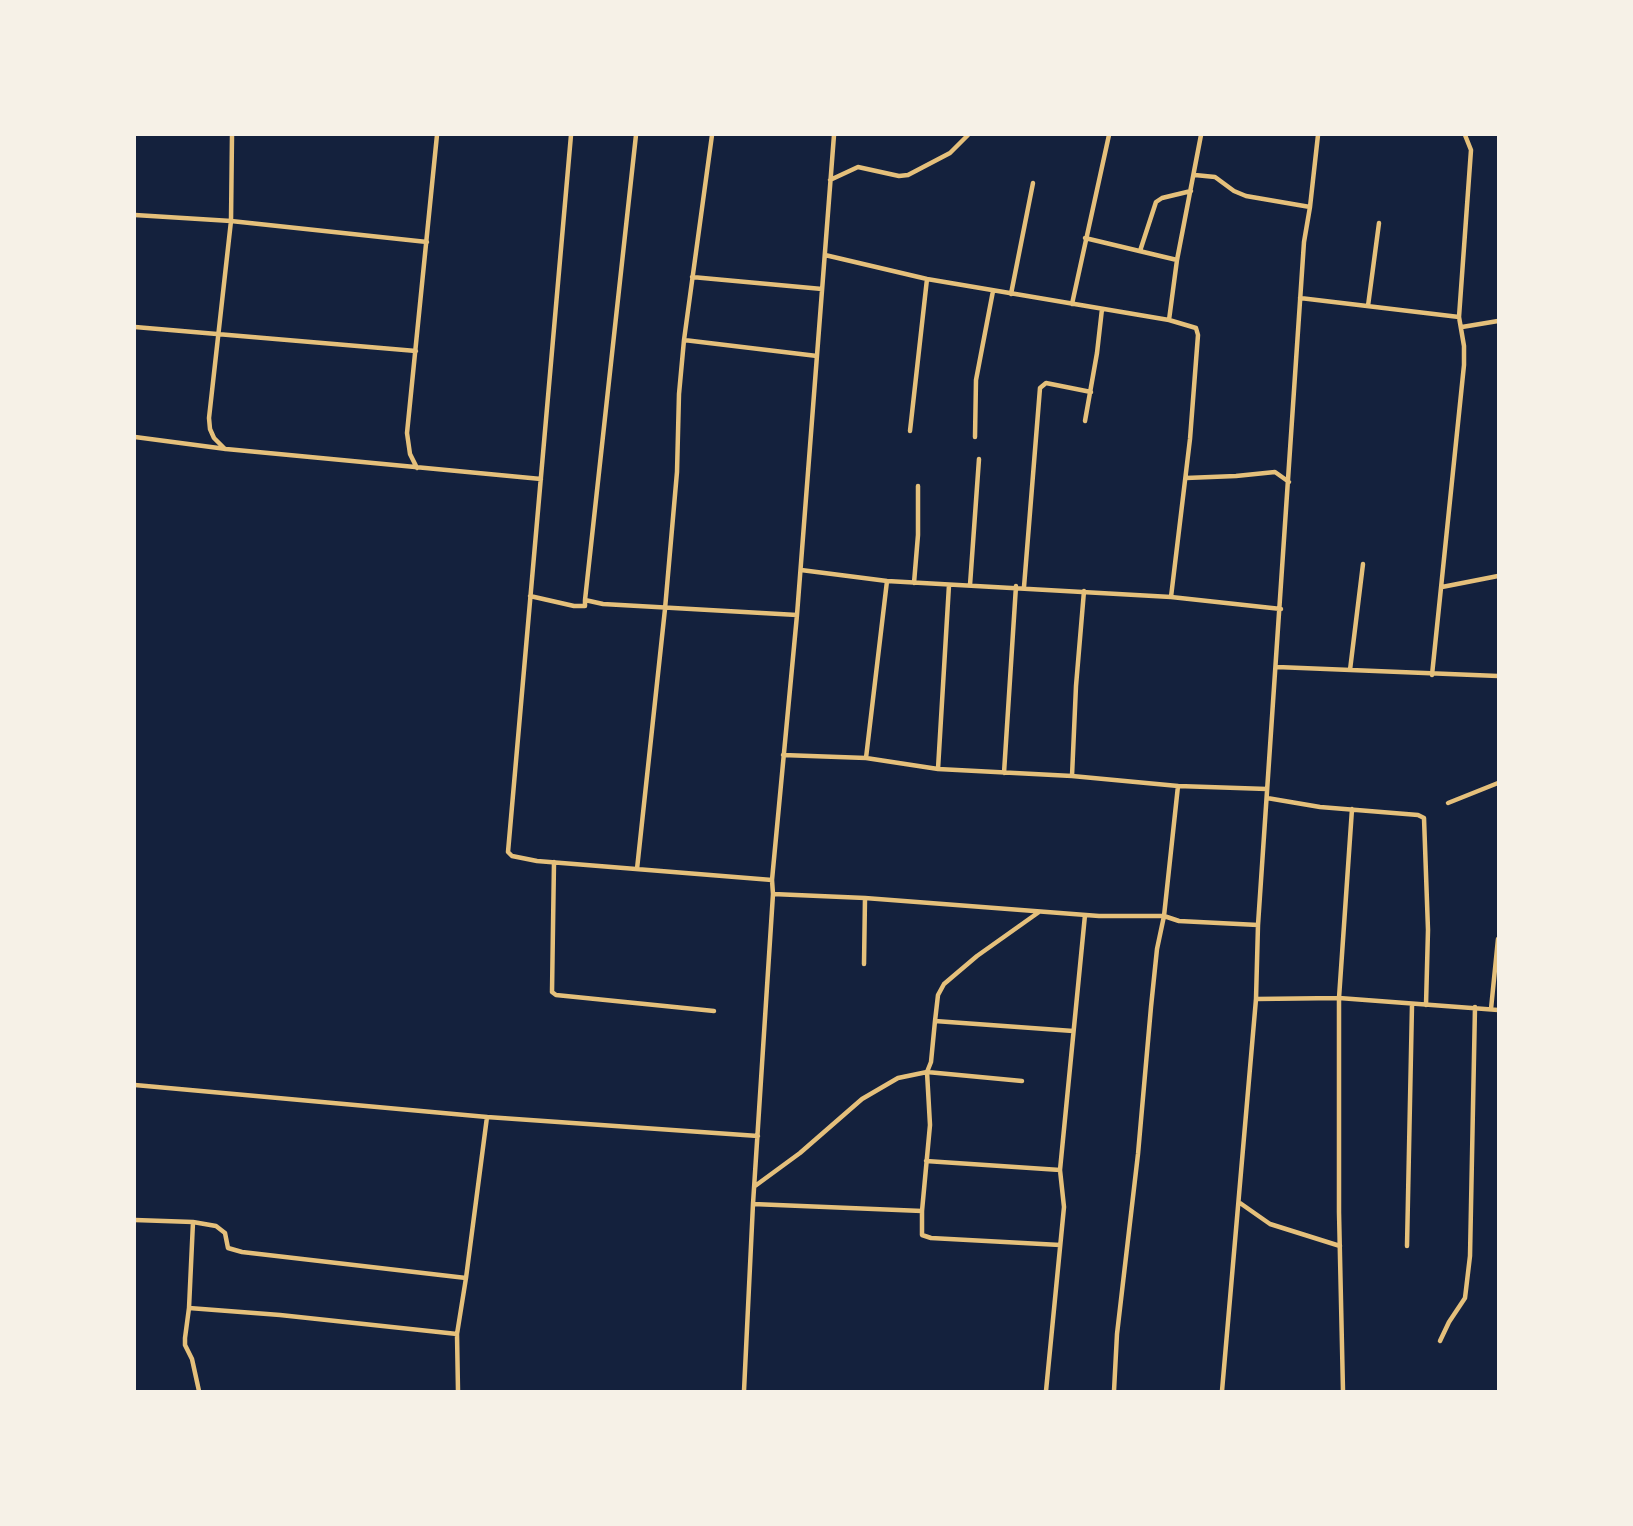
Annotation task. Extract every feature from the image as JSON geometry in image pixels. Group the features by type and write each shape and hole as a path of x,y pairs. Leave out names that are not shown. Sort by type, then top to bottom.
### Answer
{"street":[{"path":"226,450 210,429 231,221 232,135"},
{"path":"417,469 410,454 407,433 437,135 429,135"},
{"path":"570,135 508,849 512,856 554,862 772,880"},
{"path":"530,596 585,606 636,135"},
{"path":"637,869 665,609 677,472 679,394 684,340 712,135"},
{"path":"744,1391 772,880 801,570 834,135"},
{"path":"830,180 858,167 899,176 908,175 950,153 968,135"},
{"path":"1072,304 1109,135"},
{"path":"1169,320 1177,260 1201,135"},
{"path":"1222,1391 1256,999 1258,925 1304,242 1318,135"},
{"path":"1432,675 1464,365 1460,317 1471,150 1465,135"},
{"path":"1195,175 1216,177 1234,191 1246,196 1310,207"},
{"path":"1011,294 1033,183"},
{"path":"1140,251 1156,202 1191,191"},
{"path":"135,215 231,221 427,242"},
{"path":"1368,306 1379,223"},
{"path":"1085,238 1177,260"},
{"path":"825,255 927,279 1169,320 1198,331 1186,478 1171,597"},
{"path":"692,277 822,289"},
{"path":"910,431 927,279"},
{"path":"975,437 976,380 993,291"},
{"path":"1300,298 1460,317"},
{"path":"1085,421 1102,309"},
{"path":"1462,327 1498,321"},
{"path":"135,327 416,351"},
{"path":"684,340 817,356"},
{"path":"1024,587 1040,388 1046,383 1091,392"},
{"path":"135,437 226,450 541,479"},
{"path":"970,585 979,459"},
{"path":"1186,478 1275,472 1289,482"},
{"path":"914,583 918,486"},
{"path":"1350,670 1363,564"},
{"path":"801,570 887,581 1016,586 1171,597 1281,609"},
{"path":"1442,587 1498,576"},
{"path":"866,758 887,581"},
{"path":"938,769 949,585"},
{"path":"1004,773 1016,586"},
{"path":"1072,776 1084,591"},
{"path":"585,600 665,609 797,615"},
{"path":"1277,667 1498,676"},
{"path":"783,755 866,758 938,769 1072,776 1178,786 1267,789"},
{"path":"1448,803 1498,783"},
{"path":"1114,1391 1116,1334 1138,1154 1157,950 1164,916 1178,786"},
{"path":"1267,798 1320,807 1418,815 1425,820 1428,930 1426,1005"},
{"path":"1343,1391 1339,998 1352,809"},
{"path":"554,862 551,987 556,995 714,1011"},
{"path":"773,894 865,898 1085,915 1164,916 1179,921 1258,925"},
{"path":"864,964 865,898"},
{"path":"1040,911 977,956 944,984 938,995 931,1062 927,1072 930,1125 921,1232 926,1238 1060,1245"},
{"path":"1046,1391 1063,1207 1060,1170 1085,915"},
{"path":"1491,1009 1498,939"},
{"path":"1256,999 1339,998 1498,1010"},
{"path":"1407,1246 1412,1005"},
{"path":"1440,1341 1465,1298 1470,1256 1475,1007"},
{"path":"935,1021 1073,1031"},
{"path":"755,1186 800,1153 862,1099 898,1078 927,1072 1022,1081"},
{"path":"135,1085 487,1117 758,1136"},
{"path":"458,1391 457,1334 487,1117"},
{"path":"926,1161 1060,1170"},
{"path":"1239,1203 1270,1224 1340,1246"},
{"path":"753,1204 922,1211"},
{"path":"135,1220 193,1222 222,1229 228,1248 242,1252 466,1278"},
{"path":"193,1222 185,1345 192,1359 199,1391"},
{"path":"189,1308 457,1334"}]}
